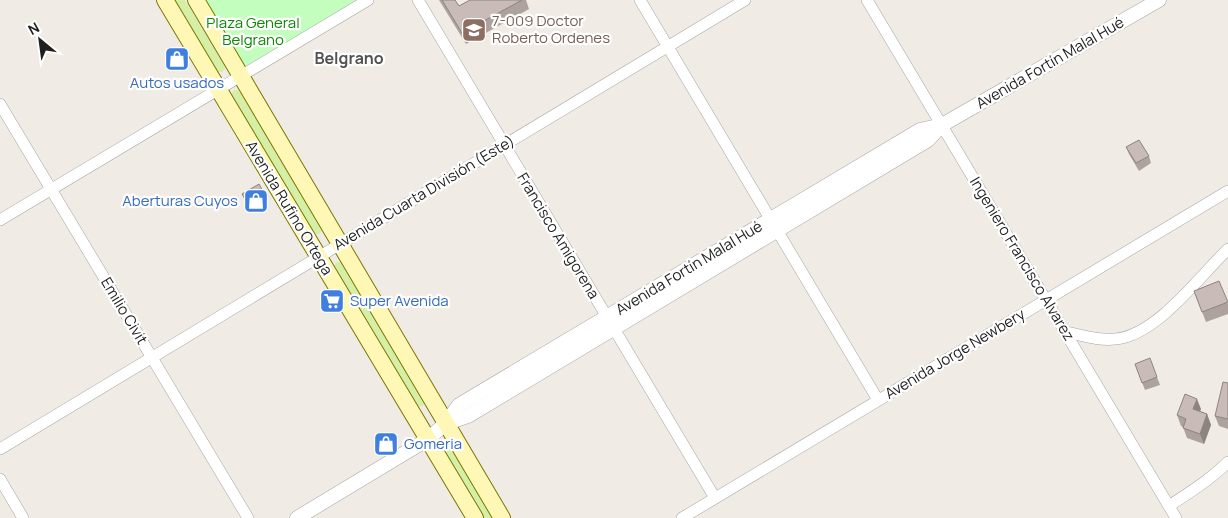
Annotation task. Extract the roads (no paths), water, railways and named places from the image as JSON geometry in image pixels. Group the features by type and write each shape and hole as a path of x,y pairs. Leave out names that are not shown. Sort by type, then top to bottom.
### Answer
{"main road":[{"name":"Avenida Rufino Ortega","path":"165,0 475,518"},
{"name":"Avenida Rufino Ortega","path":"196,0 502,518"}],"street":[{"path":"0,220 368,0"},
{"name":"Francisco Amigorena","path":"418,0 715,498"},
{"path":"640,0 878,400"},
{"name":"Avenida Cuarta División (Este)","path":"0,449 746,0"},
{"name":"Ingeniero Francisco Alvarez","path":"866,0 1176,518"},
{"name":"Avenida Fortín Malal Hué","path":"297,518 428,439 445,424 459,405 610,323 774,225 920,130 942,125 1158,0"},
{"name":"Emilio Civit","path":"0,104 248,518"},
{"name":"Avenida Jorge Newbery","path":"682,518 1228,191"},
{"path":"1065,332 1114,340 1140,333 1158,319 1228,249"},
{"path":"1169,506 1215,475 1228,462"},
{"path":"0,479 23,518"}],"place":[{"name":"7-009 Doctor Roberto Ordenes","path":"474,30"},
{"name":"Autos usados","path":"177,59"},
{"name":"Aberturas Cuyos","path":"256,201"},
{"name":"Super Avenida","path":"332,301"},
{"name":"Gomeria","path":"386,444"}],"district":[{"name":"Belgrano","path":"349,58"}],"park label":[{"name":"Plaza General Belgrano","path":"253,32"}]}
